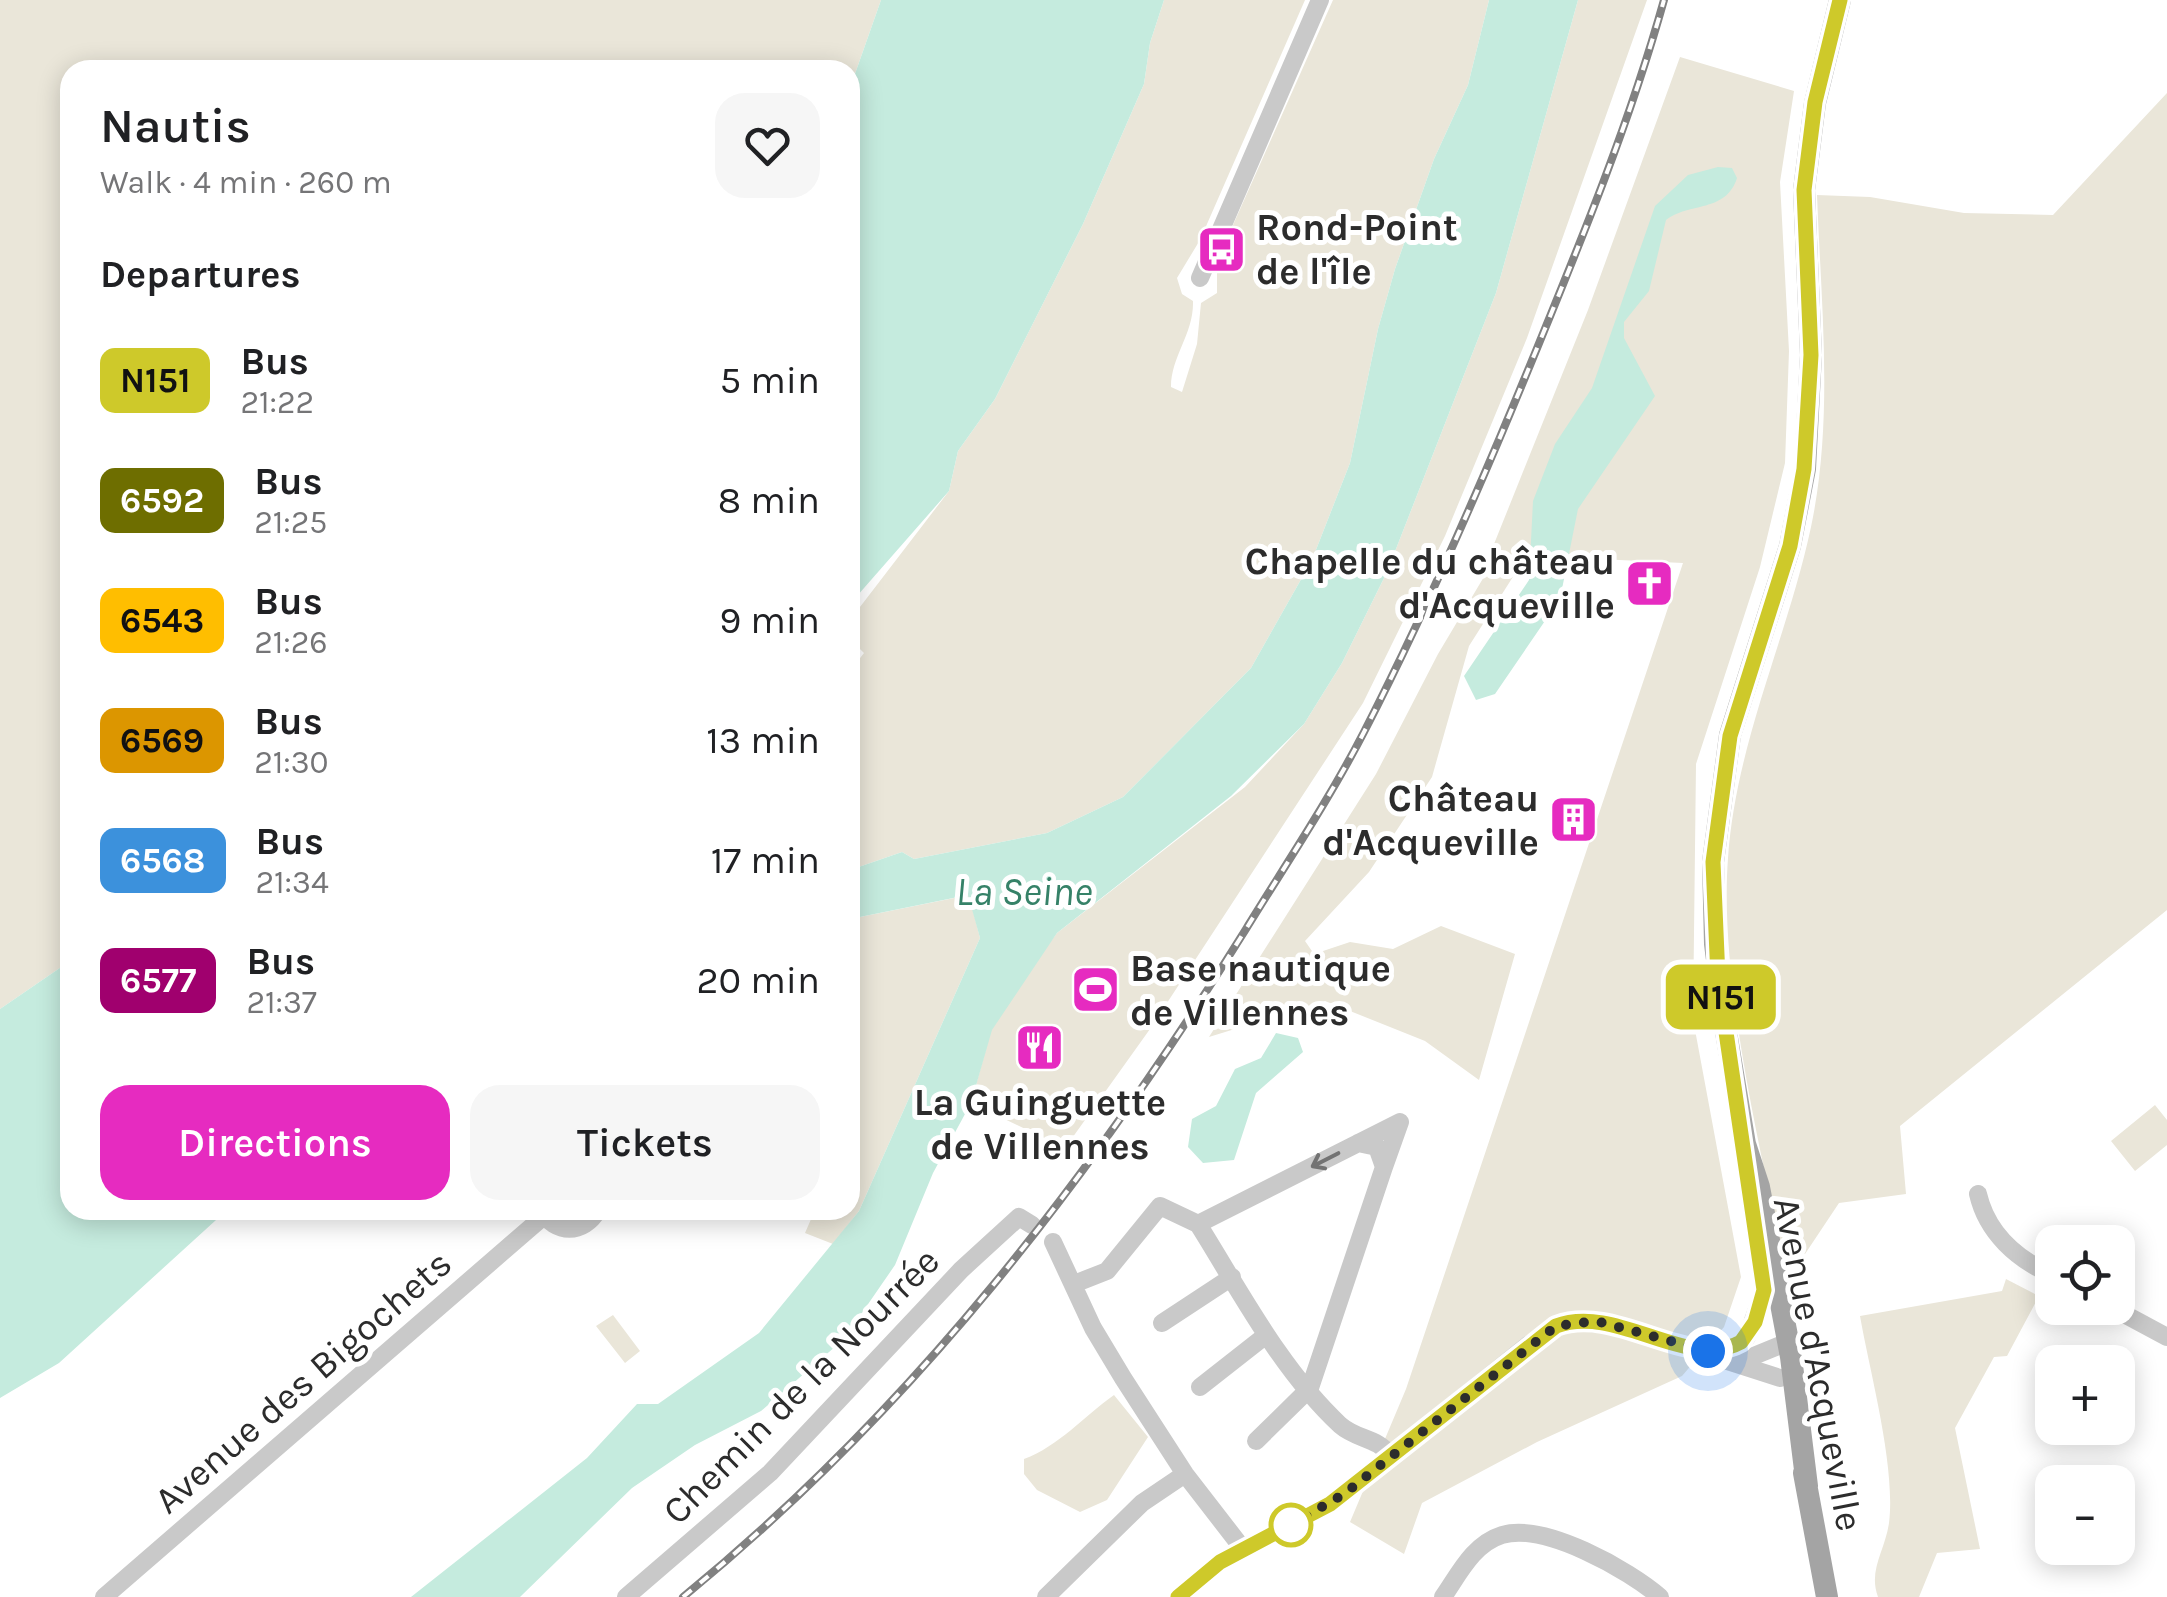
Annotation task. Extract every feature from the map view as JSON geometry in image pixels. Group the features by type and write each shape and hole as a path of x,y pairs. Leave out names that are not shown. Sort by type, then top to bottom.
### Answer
{"main road":[{"path":"1807,1486 1804,1434 1782,1336 1759,1187 1745,1144 1715,944 1715,830 1730,736 1790,546 1804,469 1811,355 1804,190 1815,102 1840,0"},
{"name":"Avenue d'Acqueville","path":"1745,1144 1764,1290 1782,1336 1780,1378 1807,1486 1827,1597"}],"street":[{"path":"1200,278 1320,0"},
{"path":"1198,1224 1400,1122 1310,1388 1256,1441"},
{"path":"1358,1143 1376,1147 1384,1167"},
{"path":"1978,1194 1982,1211 2018,1256 2035,1266"},
{"path":"1074,1284 1108,1271 1160,1206 1198,1224 1265,1336 1342,1427 1380,1441 1391,1456"},
{"name":"Avenue des Bigochets","path":"104,1597 534,1220"},
{"name":"Avenue des Bigochets","path":"554,1220 571,1230 591,1220"},
{"name":"Chemin de la Nourrée","path":"626,1597 770,1472 961,1270 1025,1221"},
{"path":"1053,1242 1093,1328 1185,1474 1243,1549"},
{"path":"1162,1322 1232,1277"},
{"path":"1747,1337 1764,1290"},
{"path":"2135,1320 2167,1337"},
{"path":"1178,1597 1210,1568 1330,1504 1528,1346 1566,1322 1612,1324 1708,1351 1780,1378"},
{"path":"1200,1388 1265,1336"},
{"path":"1708,1351 1727,1349 1747,1337 1782,1336"},
{"path":"1739,1362 1762,1354 1782,1336"},
{"path":"1046,1597 1142,1503 1185,1474"},
{"path":"1443,1597 1475,1550 1504,1534 1550,1538 1605,1560 1660,1597"}],"shaded area":[{"path":"0,0 881,0 860,60 60,60 60,968 0,1009"},
{"path":"1164,0 1305,0 1200,240 1177,278 1182,294 1193,301 1190,324 1172,376 1171,387 1182,392 1197,344 1201,303 1217,293 1217,261 1333,0 1489,0 1468,85 1434,159 1395,269 1378,329 1350,463 1312,560 1251,668 1123,797 1047,833 914,859 902,852 860,867 860,658 864,653 860,649 860,607 949,491 958,451 995,399 1083,224 1144,84 1150,43"},
{"path":"1578,0 1647,0 1527,338 1445,536 1363,703 1150,1029 1065,1148 971,1103 995,1016 1057,933 1245,787 1304,724 1342,663 1387,572 1496,293"},
{"path":"1680,57 1794,91 1780,182 1789,351 1785,463 1760,567 1696,764 1693,1019 1741,1277 1724,1327 1682,1376 1537,1442 1422,1503 1404,1554 1350,1522 1406,1389 1683,563 1490,554 1588,310"},
{"path":"2167,93 2167,910 1900,1126 1906,1194 1839,1203 1795,1269 1784,1263 1753,1114 1735,1007 1727,905 1728,858 1741,773 1801,569 1818,486 1824,361 1817,195 1870,197 1964,213 2053,215"},
{"path":"1523,561 1469,646 1432,777 1369,872 1305,941 1314,954 1350,942 1393,949 1441,926 1515,954 1479,1080 1425,1041 1325,1001 1209,1037 1376,774 1438,654 1491,565"},
{"path":"969,895 980,938 860,1209 860,917"},
{"path":"2155,1105 2167,1120 2167,1145 2135,1171 2111,1141"},
{"path":"811,1220 852,1220 833,1244 805,1233"},
{"path":"2006,1279 2035,1294 2035,1304 2007,1356 1994,1357 1955,1428 1980,1549 1937,1553 1919,1597 1878,1597 1875,1578 1889,1523 1889,1475 1860,1316 2002,1291"},
{"path":"613,1315 640,1351 625,1363 596,1326"},
{"path":"1114,1395 1148,1437 1107,1500 1080,1512 1037,1490 1024,1474 1024,1459 1060,1439"}],"water":[{"path":"881,0 1164,0 1150,43 1144,84 1083,224 995,399 958,451 949,491 860,593 860,60"},
{"name":"La Seine","path":"1489,0 1578,0 1496,293 1387,572 1342,663 1304,724 1231,796 1057,933 992,1030 971,1103 933,1173 895,1265 844,1339 761,1411 695,1445 632,1488 520,1597 411,1597 587,1458 637,1404 658,1404 759,1333 852,1220 860,1220 860,1209 980,938 968,895 860,917 860,867 902,852 914,859 1047,833 1123,797 1251,668 1312,560 1350,463 1378,329 1395,269 1434,159 1468,85"},
{"path":"1718,167 1732,168 1737,178 1732,189 1716,202 1666,220 1649,291 1624,322 1624,338 1655,396 1578,509 1560,599 1495,694 1476,700 1464,676 1529,580 1533,501 1555,444 1592,388 1655,206 1688,175"},
{"path":"60,968 60,1220 216,1220 59,1363 0,1398 0,1009"},
{"path":"1276,1033 1298,1038 1303,1052 1256,1093 1234,1160 1203,1163 1188,1147 1192,1119 1216,1106 1235,1069 1261,1058"}],"railway":[{"path":"683,1597 845,1449 992,1287 1125,1112 1307,832 1387,686 1493,453 1604,181 1664,0"}],"bus line":[{"name":"N151","path":"1178,1597 1220,1562 1330,1504 1556,1326 1579,1320 1596,1321 1708,1351 1727,1349 1741,1342 1755,1322 1764,1290 1718,978 1713,862 1718,798 1730,736 1790,546 1804,469 1811,398 1804,245 1806,162 1815,102 1840,0"}],"place":[{"name":"Rond-Point de l'île","path":"1221,249"},
{"name":"Chapelle du château d'Acqueville","path":"1650,583"},
{"name":"Château d'Acqueville","path":"1574,820"},
{"name":"Base nautique de Villennes","path":"1095,990"},
{"name":"La Guinguette de Villennes","path":"1040,1048"}],"route":[{"path":"1291,1525 1344,1494 1556,1326 1579,1320 1596,1321 1708,1351"}]}
